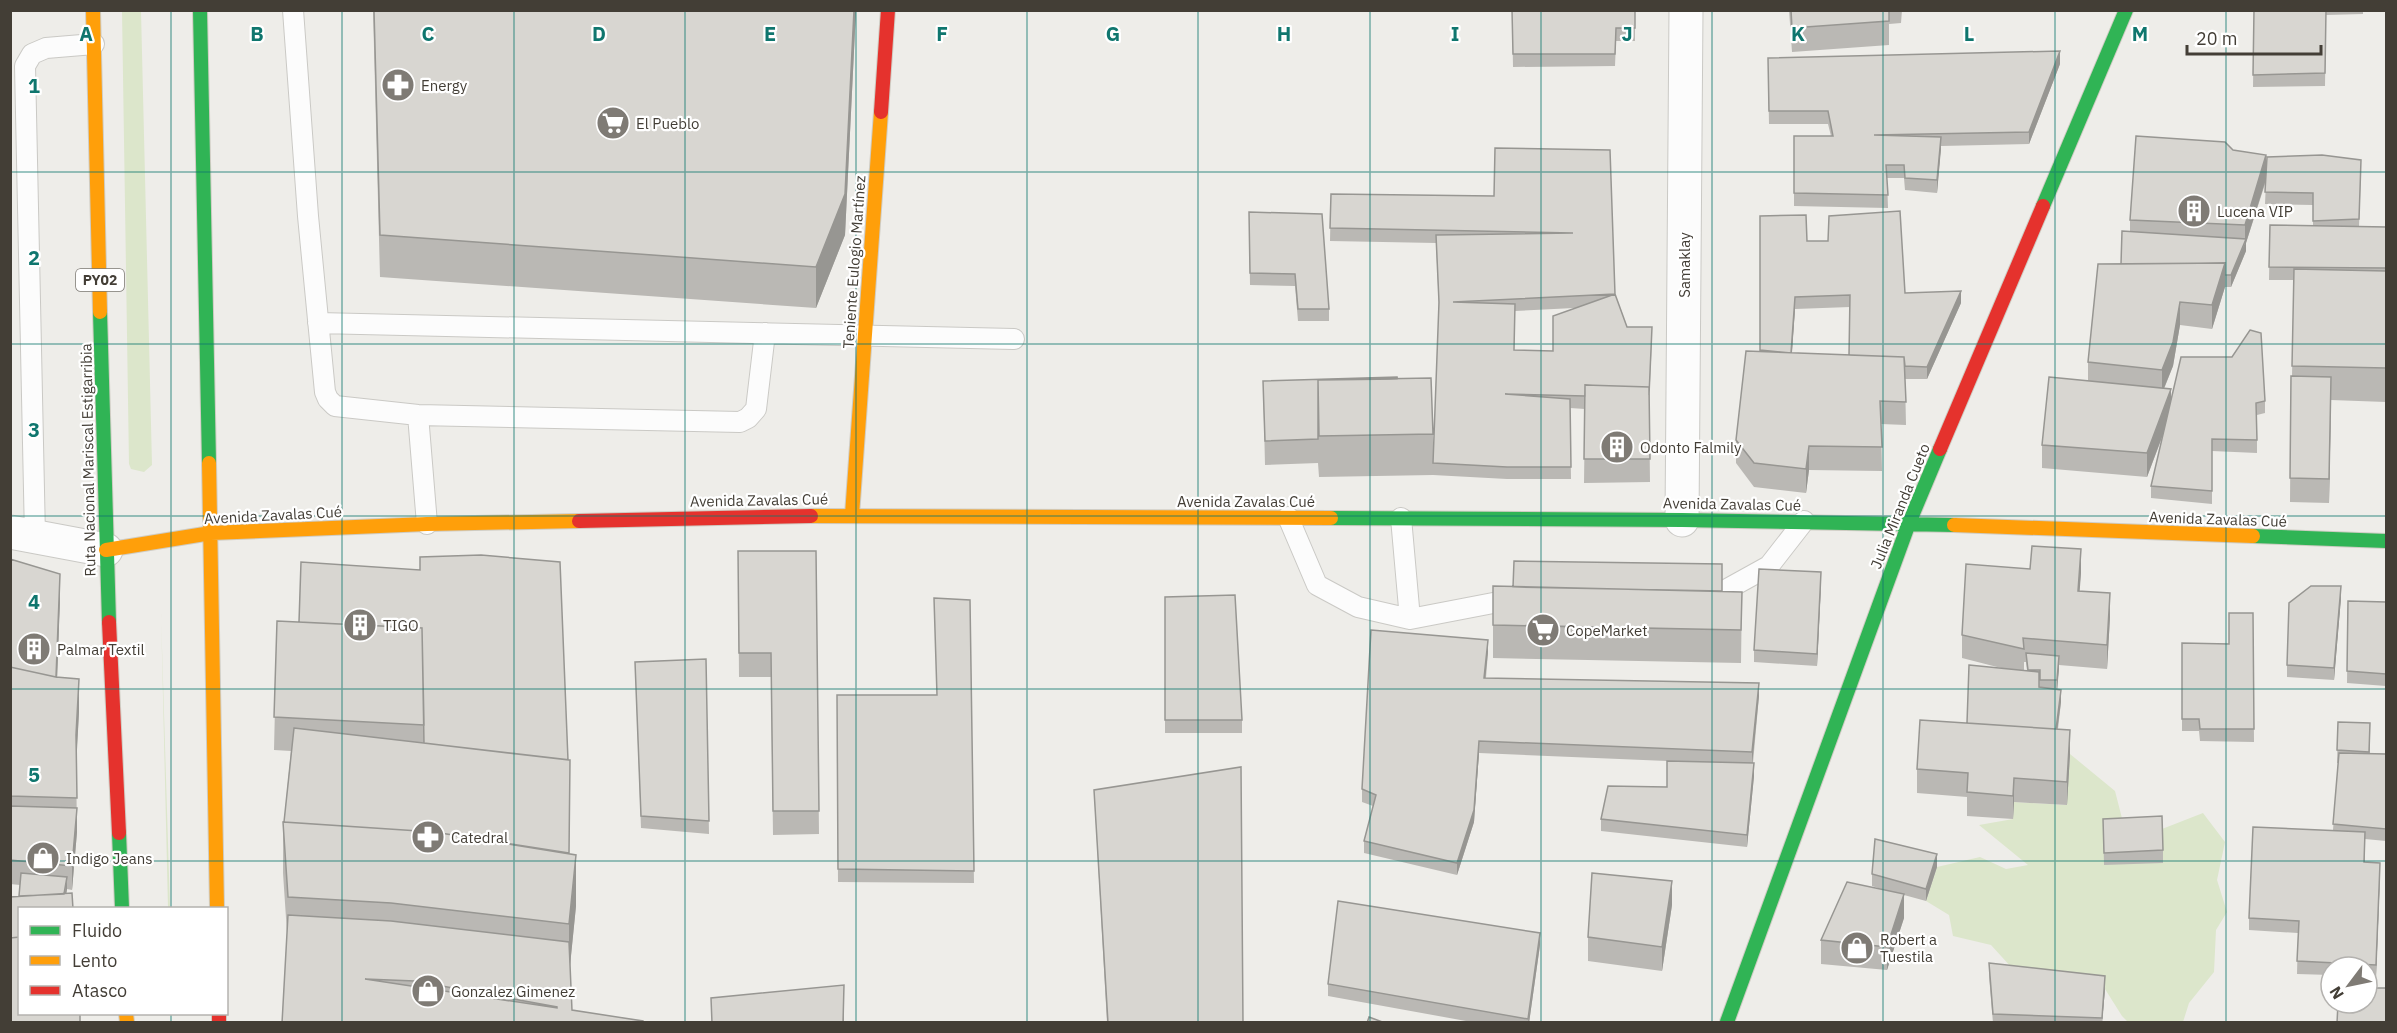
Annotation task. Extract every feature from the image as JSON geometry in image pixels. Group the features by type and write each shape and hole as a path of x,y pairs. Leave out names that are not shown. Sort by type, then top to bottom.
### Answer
{"main road":[{"name":"Ruta Nacional Mariscal Estigarribia","path":"93,10 106,550 122,907"},
{"path":"200,10 217,907"},
{"name":"Teniente Eulogio Martínez","path":"852,515 888,10"},
{"name":"Julia Miranda Cueto","path":"1727,1023 1909,523 2126,10"},
{"name":"Avenida Zavalas Cué","path":"106,550 211,533 428,524 852,515 1804,521 2386,542"}],"street":[{"name":"Samaklay","path":"1682,519 1686,10"},
{"path":"23,535 106,550"}],"lane":[{"path":"293,10 308,216 325,392 334,406 418,415 740,422 748,418 756,409 765,333"},
{"path":"23,535 18,64 46,48 94,44"},
{"path":"318,323 1014,339"},
{"path":"418,415 428,524"},
{"path":"1288,517 1317,585 1358,606 1410,619 1514,599"},
{"path":"1401,518 1410,619"},
{"path":"1722,592 1769,566 1804,521"}],"green space":[{"path":"122,11 141,11 152,465 144,472 131,469 129,464"},
{"path":"161,622 170,907 168,907"},
{"path":"2070,754 2115,791 2125,830 2162,829 2203,813 2225,842 2217,880 2227,912 2216,930 2214,972 2189,1003 2183,1022 2128,1022 2105,989 2022,979 1991,945 1953,936 1949,915 1926,901 1937,867 1980,857 2006,869 2028,865 1979,825 2013,819 2014,802 2066,805"}],"building":[{"name":"El Pueblo","path":"374,10 854,10 845,194 816,267 380,235"},
{"path":"1512,10 1635,10 1635,28 1616,28 1615,54 1513,54"},
{"path":"1791,10 1889,10 1889,21 1792,28"},
{"path":"2254,10 2326,10 2325,73 2253,75"},
{"path":"2060,51 2029,132 1874,135 1941,137 1937,180 1905,178 1904,165 1886,165 1888,195 1794,193 1794,136 1833,136 1828,111 1769,111 1768,58"},
{"name":"Lucena VIP","path":"2136,136 2225,142 2233,150 2266,155 2245,225 2130,220"},
{"path":"1495,148 1610,150 1615,294 1627,327 1652,327 1649,395 1649,387 1585,385 1585,396 1505,394 1570,399 1571,467 1507,467 1433,463 1439,302 1436,235 1573,233 1330,228 1331,194 1494,196","holes":["1615,294 1553,316 1553,351 1514,350 1515,304 1453,302"]},
{"path":"2322,155 2361,160 2359,219 2313,221 2313,193 2265,192 2267,157"},
{"path":"1900,211 1905,293 1961,291 1927,367 1905,366 1904,357 1849,355 1850,295 1795,297 1791,353 1760,350 1760,216 1806,215 1807,241 1828,241 1829,216"},
{"path":"1249,212 1322,214 1329,309 1298,309 1295,274 1250,273"},
{"path":"2270,225 2386,227 2386,268 2269,267"},
{"path":"2122,231 2246,239 2231,275 2225,275 2225,263 2121,264"},
{"path":"2225,263 2212,305 2180,302 2173,342 2162,370 2088,362 2098,264"},
{"path":"2294,269 2386,271 2386,368 2292,366"},
{"path":"2250,330 2261,333 2265,401 2256,403 2257,440 2212,439 2212,491 2151,486 2181,357 2232,357"},
{"path":"1746,351 1904,357 1906,402 1880,401 1882,447 1809,446 1806,469 1754,463 1736,440"},
{"path":"2291,376 2331,377 2329,479 2290,478"},
{"path":"1397,377 1397,379 1318,380 1318,439 1265,441 1263,381"},
{"path":"2049,377 2171,389 2147,453 2042,445"},
{"path":"1431,378 1433,434 1319,436 1318,380"},
{"name":"Odonto Falmily","path":"1585,385 1649,387 1650,459 1584,459"},
{"path":"2032,546 2081,549 2078,591 2110,593 2107,645 2023,638 2024,649 1962,635 1966,564 2030,569"},
{"path":"738,551 816,551 819,811 773,811 771,653 739,653"},
{"path":"481,555 560,562 568,760 424,743 422,628 299,622 301,562 420,570 420,557"},
{"name":"Palmar Textil","path":"10,559 60,574 56,677 10,667"},
{"path":"1514,561 1722,564 1722,591 1513,587"},
{"path":"1759,569 1821,572 1817,654 1754,650"},
{"path":"1493,586 1742,592 1741,630 1493,625"},
{"path":"2311,586 2341,586 2334,668 2287,665 2289,603"},
{"path":"1235,595 1242,720 1165,720 1165,597"},
{"path":"934,598 970,600 974,871 838,869 837,695 937,695"},
{"path":"2348,601 2386,602 2386,674 2347,671"},
{"path":"2229,613 2253,613 2254,729 2200,729 2199,719 2182,719 2182,643 2229,644"},
{"path":"277,621 422,628 424,725 274,717"},
{"path":"1371,630 1488,640 1484,678 1759,683 1752,752 1479,741 1474,810 1457,863 1364,841 1376,795 1362,789"},
{"path":"2026,653 2059,656 2057,680 2040,680 2040,670 2028,670"},
{"path":"706,659 709,821 641,816 635,662"},
{"path":"1969,665 2039,672 2039,687 2061,690 2056,729 1967,723"},
{"path":"10,667 56,677 79,679 76,735 77,798 10,796"},
{"path":"1920,720 2070,730 2067,782 2014,778 2013,796 1967,792 1968,773 1917,769"},
{"path":"2338,722 2370,723 2369,752 2337,750"},
{"path":"294,728 570,760 569,853 434,832 284,822"},
{"path":"2339,753 2386,754 2386,829 2333,824"},
{"path":"1667,761 1754,763 1747,835 1601,819 1608,786 1667,787"},
{"path":"1241,767 1243,1023 1108,1023 1094,790"},
{"path":"10,806 77,808 72,866 10,860"},
{"path":"2162,816 2163,850 2104,853 2103,819"},
{"path":"283,822 434,832 576,855 569,924 391,903 288,897"},
{"path":"2253,827 2365,832 2364,862 2380,863 2376,955 2319,955 2319,962 2297,961 2299,921 2249,918"},
{"path":"1875,839 1937,854 1926,889 1872,874"},
{"path":"21,873 67,877 64,894 19,896"},
{"path":"1592,873 1672,881 1662,947 1588,937"},
{"path":"1847,882 1904,894 1887,947 1821,940"},
{"path":"72,893 73,907 18,907 18,937 10,938 10,897"},
{"path":"1338,901 1540,933 1528,1019 1328,984"},
{"path":"288,915 391,921 569,942 572,1010 643,1021 643,1023 282,1023","holes":["365,979 415,981 557,1007 557,1008"]},
{"path":"18,937 18,1015 80,1015 80,1023 10,1023 10,938"},
{"path":"1989,963 2105,976 2102,1018 1993,1014"},
{"path":"844,985 843,1023 712,1023 711,998"},
{"path":"2379,988 2386,988 2386,1023 2337,1023 2337,1015 2379,1015"},
{"path":"1369,1017 1385,1023 1367,1023"}],"traffic: fast":[{"path":"200,10 209,463"},
{"path":"2043,206 2126,10"},
{"path":"100,312 109,622"},
{"path":"1727,1022 1909,523 1940,449"},
{"path":"1331,518 1682,520 1954,525"},
{"path":"2253,536 2386,541"},
{"path":"119,833 122,907"}],"traffic: slow":[{"path":"93,10 100,312"},
{"path":"852,515 881,112"},
{"path":"209,463 217,907"},
{"path":"811,516 1331,518"},
{"path":"106,550 211,533 427,524 579,521"},
{"path":"1954,525 2253,536"},
{"path":"126,1015 127,1022"}],"traffic: jam":[{"path":"881,112 888,10"},
{"path":"1940,449 2043,206"},
{"path":"579,521 811,516"},
{"path":"109,622 119,833"},
{"path":"219,1015 219,1022"}],"place":[{"name":"Energy","path":"398,85"},
{"name":"El Pueblo","path":"613,123"},
{"name":"Lucena VIP","path":"2194,211"},
{"name":"Odonto Falmily","path":"1617,447"},
{"name":"TIGO","path":"360,625"},
{"name":"CopeMarket","path":"1543,630"},
{"name":"Palmar Textil","path":"34,649"},
{"name":"Catedral","path":"428,837"},
{"name":"Indigo Jeans","path":"43,858"},
{"name":"Robert a Tuestila","path":"1857,948"},
{"name":"Gonzalez Gimenez","path":"428,991"}]}
